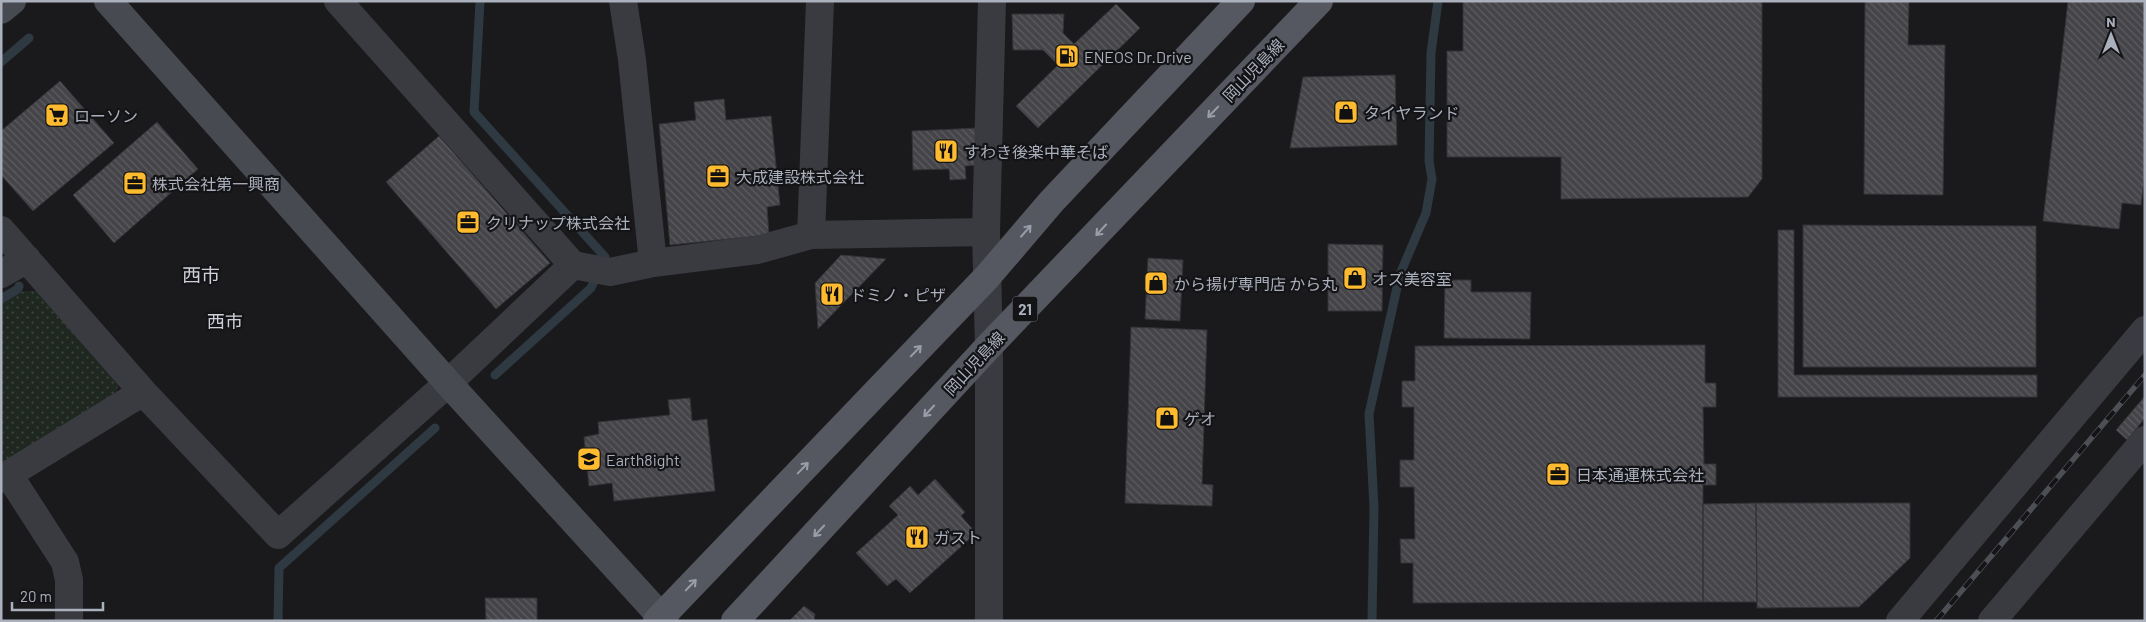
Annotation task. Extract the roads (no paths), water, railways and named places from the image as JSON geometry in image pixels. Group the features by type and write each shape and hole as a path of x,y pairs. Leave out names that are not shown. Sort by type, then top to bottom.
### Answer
{"main road":[{"path":"661,619 987,277 1052,201 1241,1"},
{"name":"岡山児島線","path":"735,621 989,346 1320,1"}],"street":[{"path":"1,10 12,1"},
{"path":"108,1 661,619"},
{"path":"338,1 591,268"},
{"path":"623,1 632,60 653,262"},
{"path":"811,235 820,1"},
{"path":"989,621 989,346 986,232 992,1"},
{"path":"1,230 143,392 278,535 448,383 591,268 757,250 811,235 986,232"},
{"path":"1,274 27,259"},
{"path":"1900,621 2141,342"},
{"path":"70,621 69,580 65,562 5,477 143,392"},
{"path":"1992,621 2145,440"}],"waterway":[{"path":"480,1 474,112 605,257 591,288 495,375"},
{"path":"1372,621 1374,507 1369,414 1400,274 1426,213 1432,179 1429,161 1431,53 1438,1"},
{"path":"1,62 29,38"},
{"path":"1,299 18,289 19,286"},
{"path":"278,621 279,568 435,428"}],"railway":[{"path":"1936,621 2145,375"}],"place":[{"name":"ENEOS Dr.Drive","path":"1067,56"},
{"name":"タイヤランド","path":"1346,112"},
{"name":"ローソン","path":"57,115"},
{"name":"すわき後楽中華そば","path":"946,151"},
{"name":"大成建設株式会社","path":"718,176"},
{"name":"株式会社第一興商","path":"135,183"},
{"name":"クリナップ株式会社","path":"468,222"},
{"name":"オズ美容室","path":"1355,278"},
{"name":"から揚げ専門店 から丸","path":"1156,283"},
{"name":"ドミノ・ピザ","path":"832,294"},
{"name":"ゲオ","path":"1167,418"},
{"name":"Earth8ight","path":"589,459"},
{"name":"日本通運株式会社","path":"1558,474"},
{"name":"ガスト","path":"917,537"}],"district":[{"name":"西市","path":"201,274"},
{"name":"西市","path":"225,321"}]}
